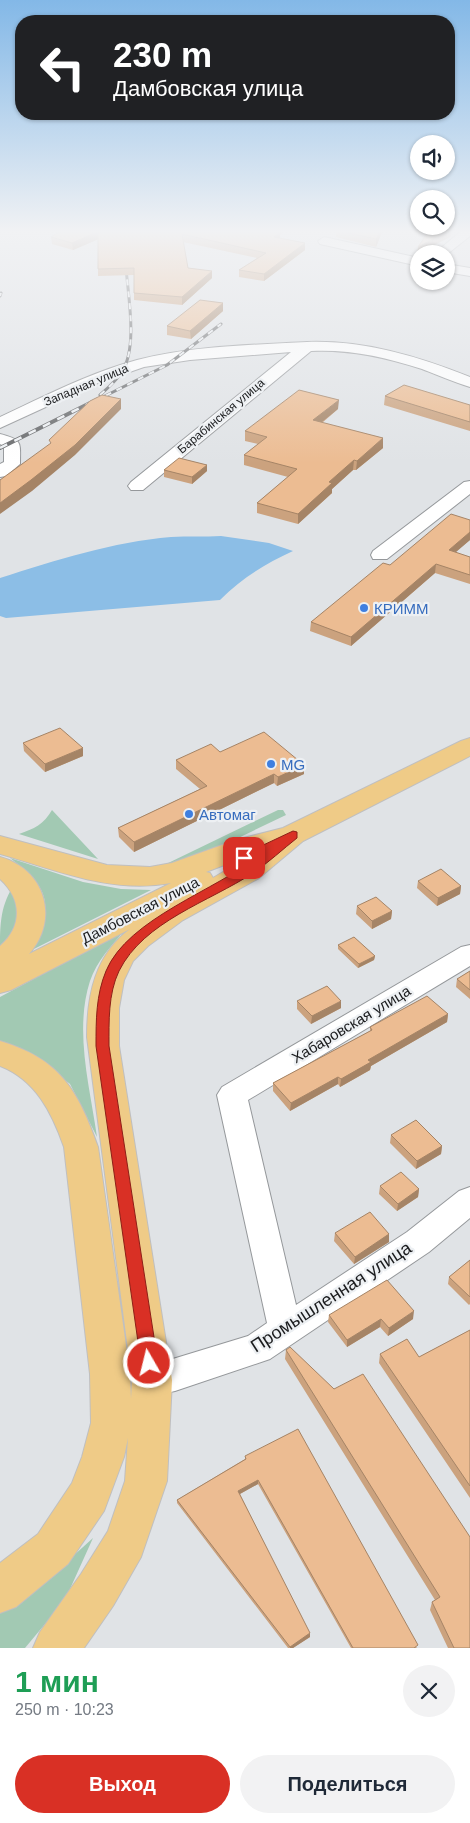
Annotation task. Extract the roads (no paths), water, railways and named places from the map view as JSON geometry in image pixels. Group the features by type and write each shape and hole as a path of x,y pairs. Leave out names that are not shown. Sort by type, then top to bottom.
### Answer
{"main road":[{"name":"Дамбовская улица","path":"0,982 162,898 470,746"},
{"path":"0,845 78,869 121,876 146,877 171,874 243,847 293,835"},
{"path":"56,1648 97,1590 126,1542 146,1481 152,1380 103,1046 104,1002 112,971 130,946 157,923 250,870 293,835"},
{"path":"0,866 10,871 26,887 32,902 30,923 24,940 0,962"},
{"path":"0,1053 15,1058 40,1075 60,1097 73,1122 81,1147 110,1374 111,1423 103,1457 89,1496 53,1549 0,1592"}],"street":[{"name":"Западная улица","path":"0,423 91,380 142,363 181,356 306,346 343,346 378,352 470,382"},
{"name":"Барабинская улица","path":"137,486 306,346"},
{"path":"0,439 12,443 12,464 0,472"},
{"path":"380,555 470,486"},
{"name":"Хабаровская улица","path":"285,1330 232,1095 470,954"},
{"name":"Промышленная улица","path":"152,1380 176,1375 258,1348 418,1242 470,1200"}],"water":[{"path":"221,536 269,543 293,551 254,572 220,600 6,618 0,616 0,578 63,558 106,547 149,539"}],"railway":[{"path":"100,395 115,381 127,361 131,335 130,309"},
{"path":"95,401 167,365 221,324"},
{"path":"0,448 98,399"}],"place":[{"name":"КРИММ","path":"364,608"},
{"name":"MG","path":"271,764"},
{"name":"Автомаг","path":"189,814"}]}
